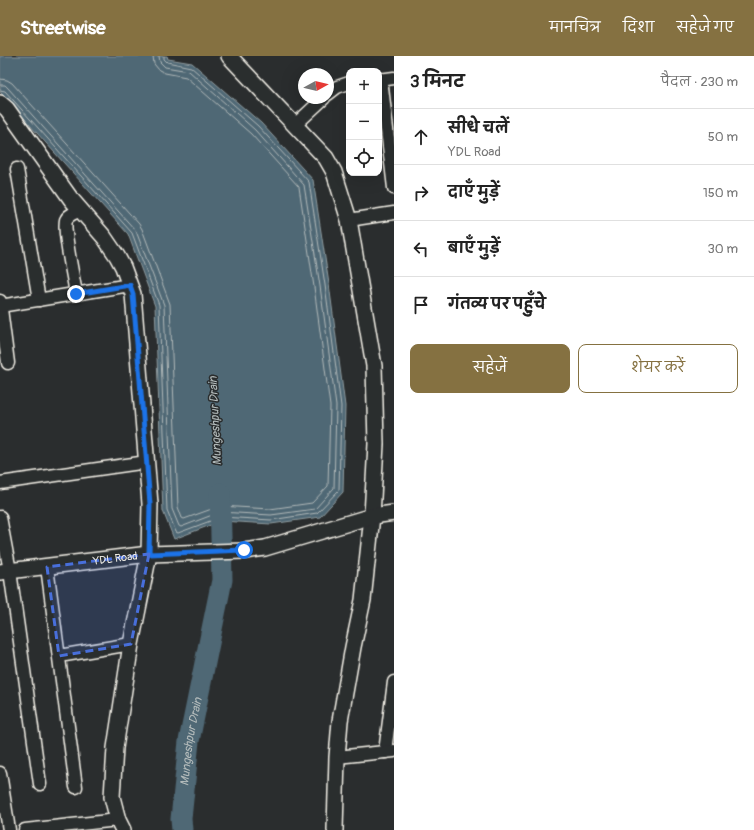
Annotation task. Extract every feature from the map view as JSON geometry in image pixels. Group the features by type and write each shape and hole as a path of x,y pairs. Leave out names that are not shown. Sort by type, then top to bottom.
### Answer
{"street":[{"path":"228,56 295,125 331,165 343,197 349,220 375,378 376,453 372,516 363,600 340,721 337,758 335,830"},
{"path":"382,79 394,78"},
{"path":"334,89 337,86 346,84"},
{"path":"382,95 394,188"},
{"path":"295,125 318,104"},
{"path":"2,106 71,199 104,237 123,267 130,285 134,300 150,504 149,554 131,644 115,748 112,797 121,825 25,830"},
{"path":"16,169 39,300"},
{"path":"76,294 67,241 66,221 68,217 81,210"},
{"path":"349,220 394,213"},
{"path":"8,363 0,305 130,285"},
{"path":"0,483 147,462"},
{"name":"YDL Road","path":"5,572 149,554 265,548 372,516 394,513"},
{"path":"0,517 5,572 40,784"},
{"path":"47,566 76,787"},
{"path":"59,656 131,644"},
{"path":"337,758 390,752 394,682"},
{"path":"0,773 9,830"}],"highlighted area":[{"path":"149,554 131,644 59,656 47,567"}],"water":[{"path":"0,56 167,56 168,59 192,63 261,123 313,180 329,284 345,406 343,492 320,517 271,524 221,521 174,539 163,511 155,306 128,234 0,92"}],"waterway":[{"name":"Mungeshpur Drain","path":"182,830 181,819 189,741 222,580 220,493"}],"route":[{"path":"76,294 130,285 133,294 150,504 149,554 244,550"}]}
